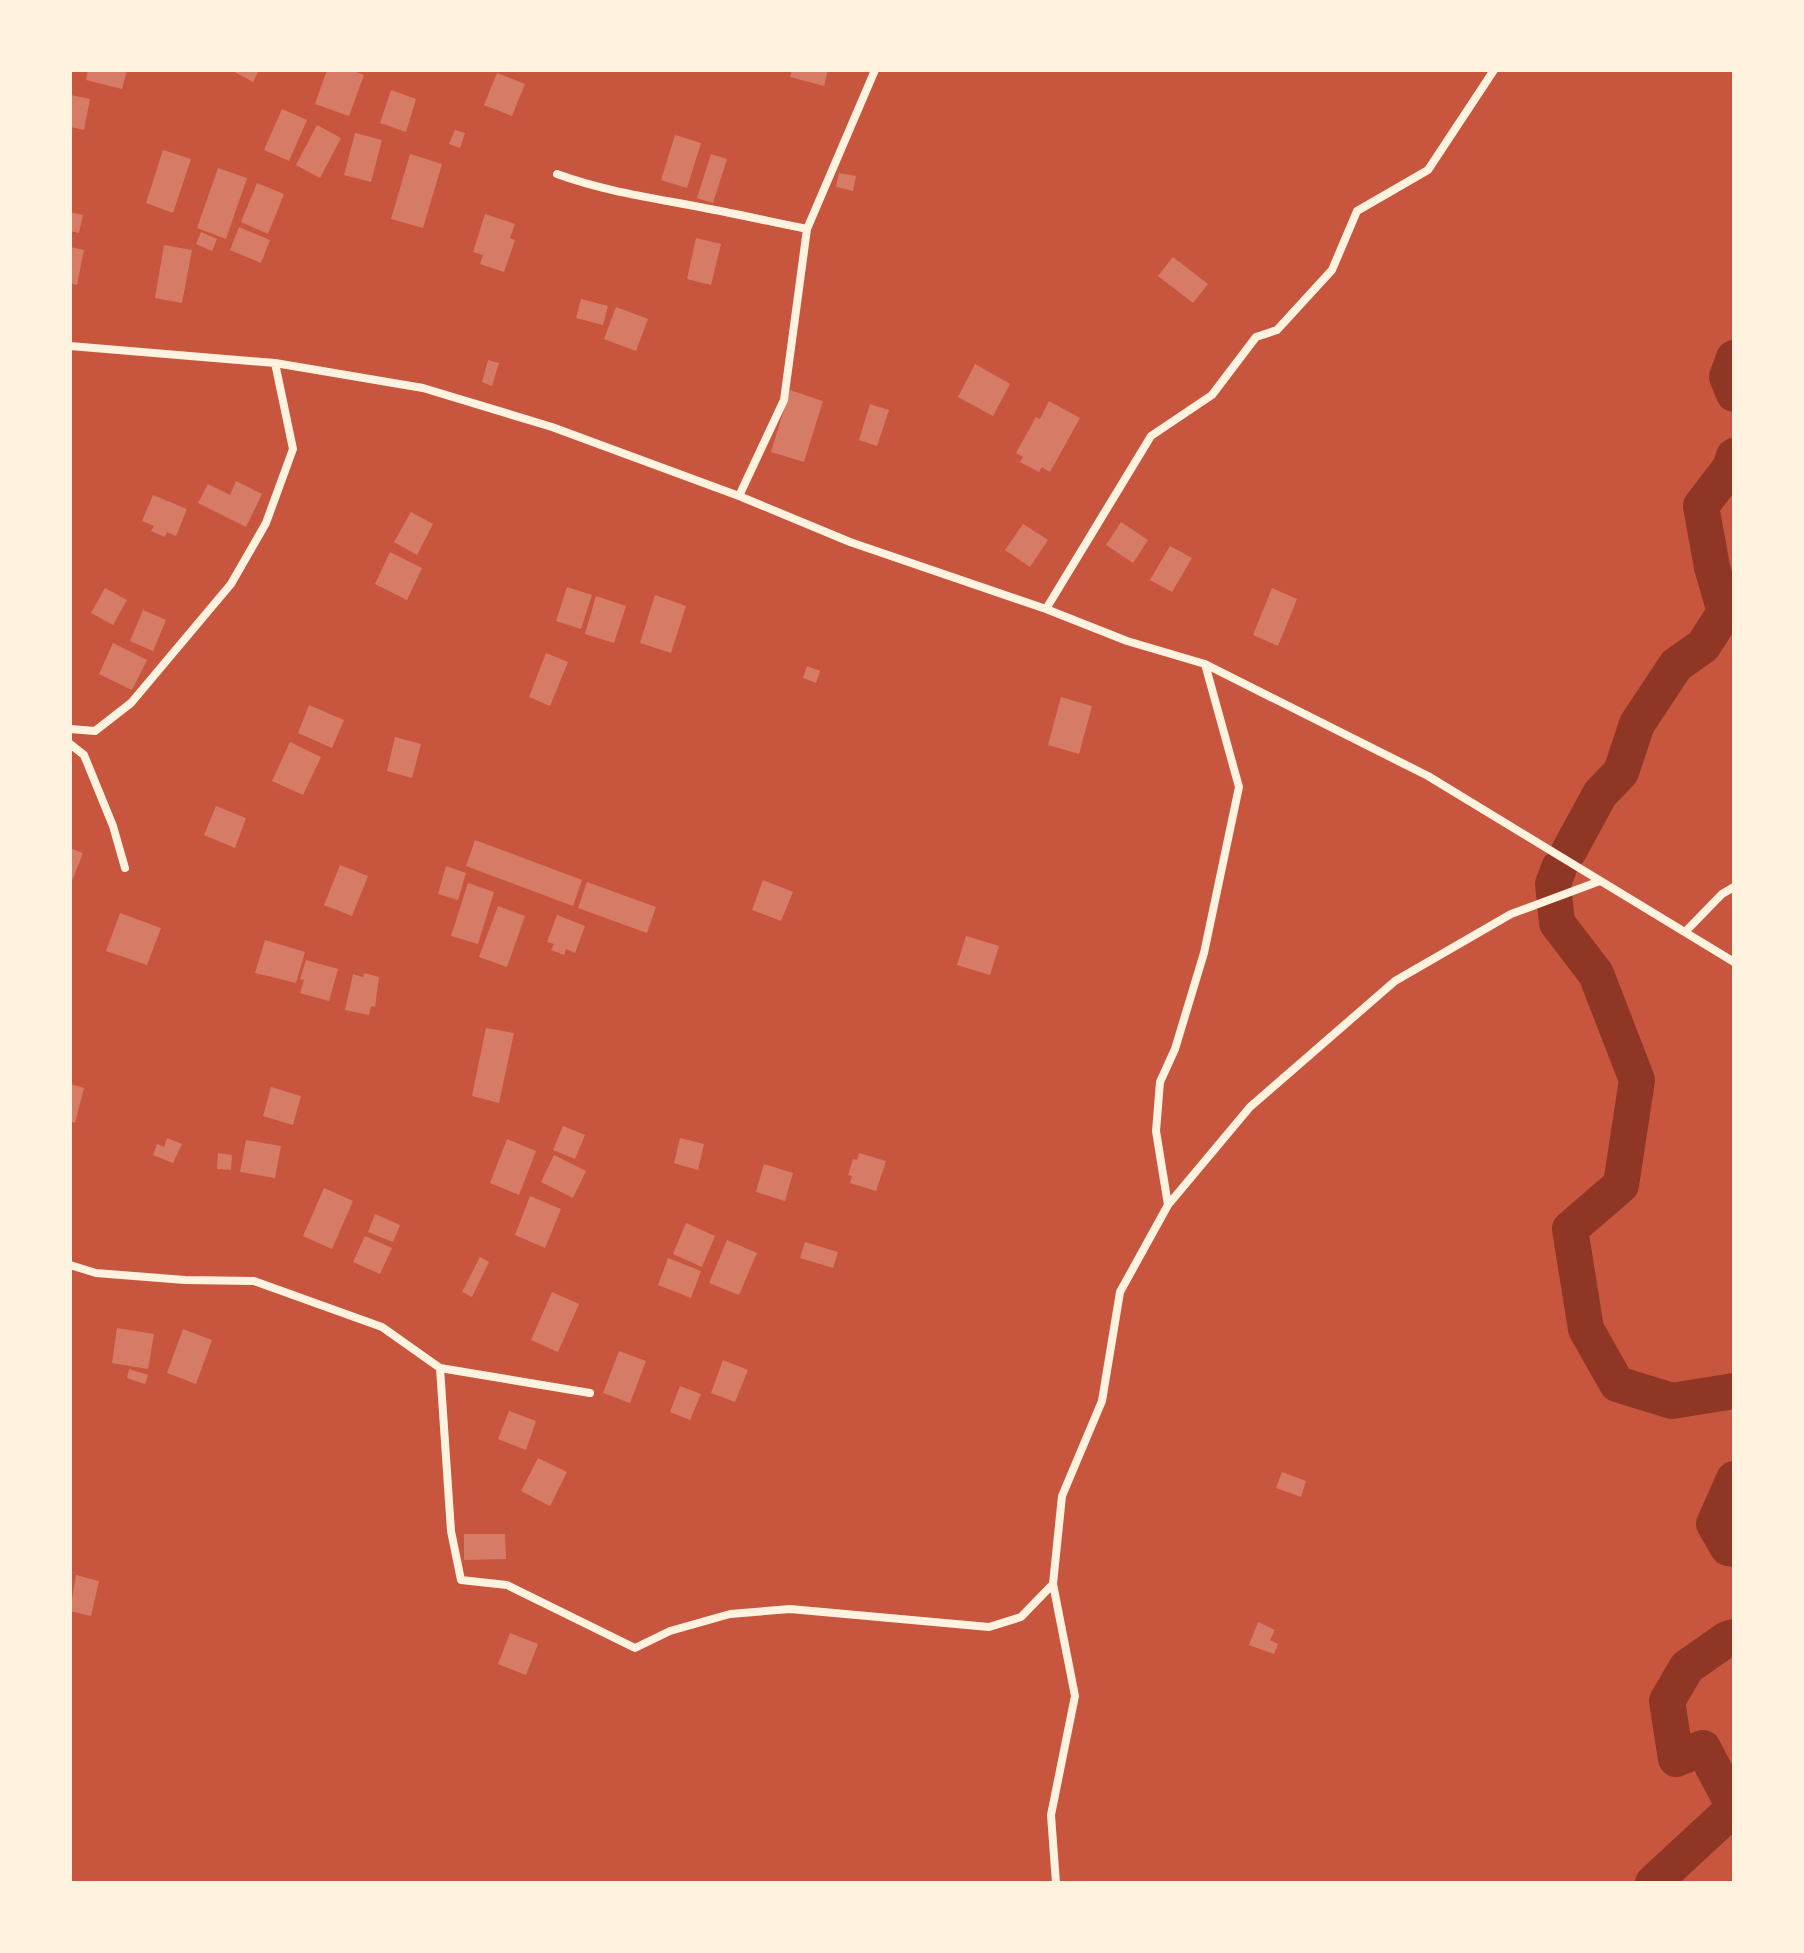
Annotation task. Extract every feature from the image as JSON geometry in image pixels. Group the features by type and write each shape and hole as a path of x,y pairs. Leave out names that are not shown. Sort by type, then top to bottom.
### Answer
{"street":[{"path":"739,496 784,400 807,229 875,70"},
{"path":"1046,609 1151,436 1212,395 1256,337 1277,330 1287,320 1332,270 1357,211 1428,170 1494,70"},
{"path":"557,174 591,186 647,199 807,229"},
{"path":"70,346 275,363 423,388 552,427 739,496 850,542 1046,609 1127,641 1205,664 1428,776 1734,962"},
{"path":"70,729 95,731 131,703 231,584 266,523 293,449 275,363"},
{"path":"1168,1205 1156,1131 1160,1082 1175,1049 1204,953 1239,787 1205,664"},
{"path":"70,744 84,755 113,826 125,868"},
{"path":"1056,1883 1051,1815 1075,1696 1053,1584 1062,1496 1102,1401 1120,1292 1168,1205 1250,1107 1395,981 1511,914 1600,881"},
{"path":"1685,932 1722,894 1734,887"},
{"path":"70,1265 96,1273 185,1280 254,1281 382,1327 440,1368 590,1393"},
{"path":"440,1368 451,1531 461,1580 507,1585 635,1648 670,1631 730,1614 790,1609 989,1627 1021,1617 1053,1584"}],"building":[{"path":"88,70 127,70 122,89 86,80"},
{"path":"231,70 259,70 253,82"},
{"path":"327,70 351,70 364,75 349,116 315,104"},
{"path":"792,70 828,70 824,86 790,77"},
{"path":"497,73 525,84 512,116 484,105"},
{"path":"391,90 416,99 406,132 380,123"},
{"path":"70,95 90,99 84,130 70,127"},
{"path":"282,109 307,120 289,161 264,150"},
{"path":"317,125 341,138 320,178 296,165"},
{"path":"455,130 465,133 460,148 449,144"},
{"path":"355,133 382,140 371,182 344,175"},
{"path":"675,135 701,143 687,188 661,180"},
{"path":"163,150 191,159 173,213 146,203"},
{"path":"410,154 442,164 423,228 391,219"},
{"path":"711,154 727,159 713,203 697,198"},
{"path":"218,168 247,178 226,239 197,228"},
{"path":"839,173 856,176 853,191 836,187"},
{"path":"257,183 284,194 268,234 241,222"},
{"path":"70,212 83,215 79,233 70,231"},
{"path":"485,214 515,224 510,238 515,240 504,272 480,264 483,255 473,252"},
{"path":"239,227 270,240 261,263 230,250"},
{"path":"201,232 217,239 212,251 196,244"},
{"path":"696,238 721,244 711,285 687,279"},
{"path":"164,245 192,250 182,303 155,298"},
{"path":"70,247 84,250 77,285 70,283"},
{"path":"1173,257 1208,284 1193,303 1158,276"},
{"path":"581,299 608,306 603,325 576,318"},
{"path":"616,307 648,319 636,351 604,339"},
{"path":"488,360 499,363 492,386 482,382"},
{"path":"975,364 1010,384 993,416 958,397"},
{"path":"790,390 823,401 804,462 771,452"},
{"path":"1049,401 1080,418 1050,472 1042,467 1039,472 1020,462 1023,457 1016,453 1036,417 1040,419"},
{"path":"870,404 889,410 877,446 859,440"},
{"path":"236,481 262,494 246,527 198,503 208,484 230,495"},
{"path":"153,495 187,509 176,536 167,532 165,537 151,531 154,526 142,521"},
{"path":"411,512 433,524 417,555 394,542"},
{"path":"1121,522 1148,540 1133,563 1106,545"},
{"path":"1023,524 1048,540 1030,567 1005,550"},
{"path":"1170,546 1192,558 1172,592 1150,580"},
{"path":"390,552 422,568 407,600 375,584"},
{"path":"567,587 592,595 581,629 556,621"},
{"path":"105,588 127,600 113,625 91,613"},
{"path":"1272,588 1297,599 1278,646 1253,635"},
{"path":"655,595 686,606 671,653 640,643"},
{"path":"596,596 626,606 614,643 585,634"},
{"path":"143,610 166,620 153,651 130,641"},
{"path":"113,643 147,660 132,690 99,674"},
{"path":"546,653 568,662 550,706 529,697"},
{"path":"807,666 820,671 816,683 803,678"},
{"path":"1061,697 1092,706 1079,754 1048,745"},
{"path":"309,705 344,720 332,748 298,733"},
{"path":"395,737 421,744 412,778 387,771"},
{"path":"290,742 321,757 303,795 272,781"},
{"path":"216,806 246,818 235,848 204,835"},
{"path":"475,840 582,880 573,906 466,866"},
{"path":"70,848 83,853 70,886"},
{"path":"340,865 368,876 352,916 324,905"},
{"path":"446,866 466,873 458,900 438,894"},
{"path":"763,880 793,892 781,921 752,910"},
{"path":"587,882 656,907 647,933 578,908"},
{"path":"468,883 494,892 478,944 451,936"},
{"path":"498,906 525,916 507,967 479,957"},
{"path":"120,913 161,928 147,965 106,951"},
{"path":"557,915 585,926 575,953 566,949 564,955 551,950 554,944 547,942"},
{"path":"966,936 999,946 990,975 957,965"},
{"path":"265,940 305,952 296,983 255,973"},
{"path":"306,960 338,969 329,1001 300,993 304,980 300,979"},
{"path":"364,973 379,977 375,1007 371,1006 369,1015 345,1010 353,974 363,977"},
{"path":"486,1028 514,1033 499,1103 472,1096"},
{"path":"70,1084 84,1088 75,1123 70,1121"},
{"path":"271,1087 301,1096 293,1125 263,1116"},
{"path":"563,1126 585,1135 575,1159 553,1150"},
{"path":"167,1138 182,1144 173,1163 153,1155 157,1144 164,1147"},
{"path":"680,1138 704,1144 698,1170 674,1163"},
{"path":"507,1139 536,1151 519,1195 490,1183"},
{"path":"246,1140 281,1146 275,1178 240,1172"},
{"path":"218,1153 232,1155 231,1170 217,1169"},
{"path":"859,1153 886,1161 876,1191 850,1183 852,1176 848,1175 853,1159 857,1160"},
{"path":"554,1155 586,1171 573,1198 541,1182"},
{"path":"764,1164 793,1173 785,1201 756,1192"},
{"path":"324,1188 353,1201 332,1249 303,1236"},
{"path":"530,1196 561,1209 545,1248 515,1235"},
{"path":"375,1214 400,1225 393,1242 368,1232"},
{"path":"686,1223 715,1236 702,1267 673,1254"},
{"path":"365,1236 392,1248 380,1274 353,1262"},
{"path":"727,1240 757,1253 739,1295 709,1283"},
{"path":"805,1242 838,1252 833,1268 800,1258"},
{"path":"480,1257 489,1262 472,1297 462,1292"},
{"path":"668,1258 701,1271 691,1298 658,1285"},
{"path":"552,1292 579,1304 558,1352 531,1340"},
{"path":"117,1328 154,1334 148,1369 112,1363"},
{"path":"183,1329 212,1340 196,1384 167,1373"},
{"path":"619,1351 646,1361 630,1403 603,1393"},
{"path":"723,1360 748,1370 735,1402 711,1393"},
{"path":"129,1369 148,1375 145,1384 127,1378"},
{"path":"680,1386 701,1394 690,1420 670,1412"},
{"path":"509,1411 536,1421 526,1450 498,1439"},
{"path":"538,1458 567,1472 550,1506 521,1491"},
{"path":"1282,1472 1306,1481 1301,1497 1276,1488"},
{"path":"464,1534 505,1534 506,1559 464,1560"},
{"path":"76,1575 99,1581 91,1616 70,1611"},
{"path":"1258,1622 1275,1630 1270,1640 1278,1644 1274,1654 1249,1645"},
{"path":"510,1633 538,1644 526,1675 498,1664"}],"waterway":[{"path":"1734,358 1727,377 1734,394"},
{"path":"1569,851 1600,794 1621,772 1637,724 1676,665 1703,646 1725,612 1712,567 1701,506 1730,468 1734,456"},
{"path":"1559,868 1553,884 1557,923 1596,974 1637,1080 1621,1185 1570,1229 1586,1329 1617,1384 1672,1401 1734,1391"},
{"path":"1734,1479 1714,1524 1728,1548 1734,1549"},
{"path":"1734,1637 1687,1667 1667,1701 1676,1759 1703,1748 1734,1807"},
{"path":"1653,1883 1734,1808"}]}
